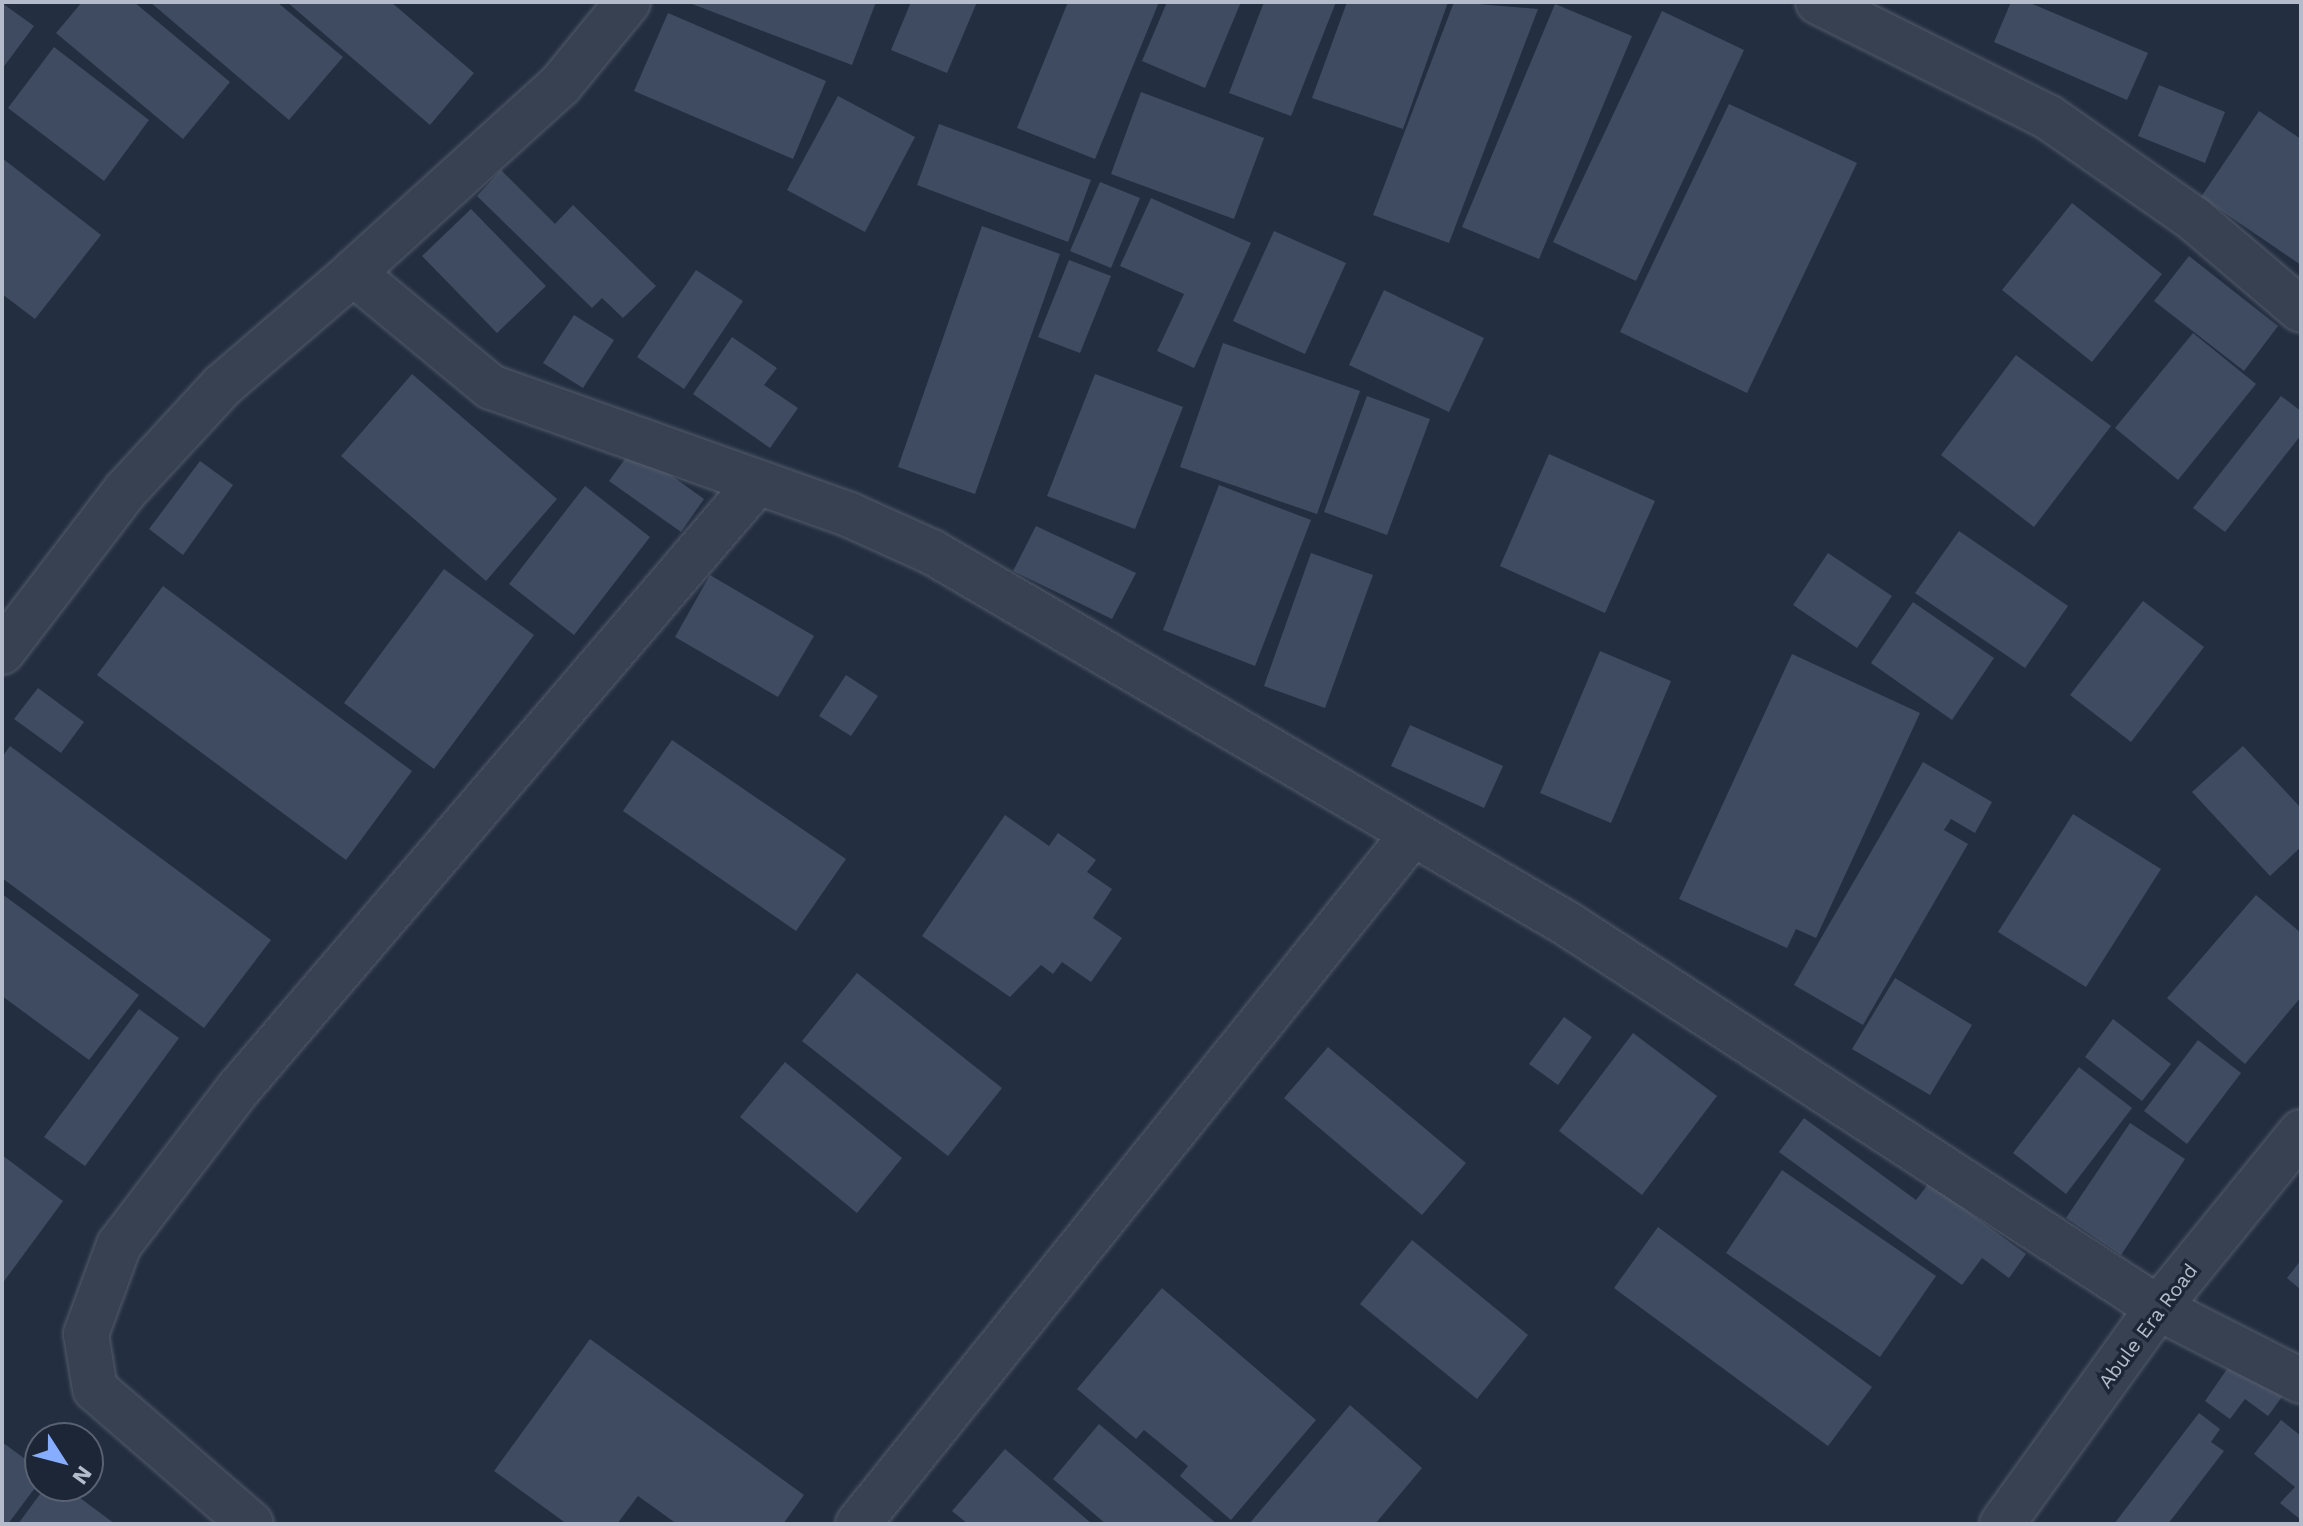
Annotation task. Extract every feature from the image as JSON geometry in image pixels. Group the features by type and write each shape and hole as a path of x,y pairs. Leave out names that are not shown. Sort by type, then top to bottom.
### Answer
{"street":[{"path":"2,652 126,490 223,385 353,273 560,85 628,2"},
{"path":"1818,2 2048,117 2194,219 2301,310"},
{"path":"353,273 491,387 757,483 932,552 1566,923 2158,1308 2301,1381"},
{"path":"251,1524 95,1389 86,1334 119,1245 240,1087 757,483"},
{"path":"858,1524 1412,835"},
{"name":"Abule Era Road","path":"2002,1524 2158,1308 2301,1132"}],"building":[{"path":"82,2 134,2 230,82 183,139 56,33"},
{"path":"150,2 277,2 343,57 289,120"},
{"path":"287,2 391,2 474,73 430,125"},
{"path":"687,2 876,2 852,65"},
{"path":"911,2 977,2 947,73 891,50"},
{"path":"1068,2 1159,2 1095,159 1017,128"},
{"path":"1167,2 1241,2 1205,88 1142,61"},
{"path":"1264,2 1336,2 1291,116 1229,93"},
{"path":"1347,2 1448,2 1403,129 1312,98"},
{"path":"1454,2 1538,9 1449,243 1373,215"},
{"path":"2011,2 2028,2 2148,53 2127,100 1994,42"},
{"path":"2,3 34,26 2,69"},
{"path":"1555,4 1632,36 1539,259 1462,227"},
{"path":"1662,11 1744,50 1636,281 1553,242"},
{"path":"668,13 826,81 793,159 634,91"},
{"path":"54,47 149,120 104,181 8,108"},
{"path":"2159,85 2225,112 2205,163 2138,136"},
{"path":"1141,92 1264,138 1234,219 1111,174"},
{"path":"838,96 915,137 865,232 787,190"},
{"path":"1729,104 1857,163 1747,393 1620,332"},
{"path":"2259,111 2301,139 2301,265 2201,197"},
{"path":"939,124 1091,180 1068,242 917,185"},
{"path":"2,158 101,235 35,319 2,294"},
{"path":"501,170 555,224 573,205 656,286 623,318 602,298 592,308 477,196"},
{"path":"1100,182 1140,198 1111,268 1070,251"},
{"path":"1151,198 1251,243 1194,368 1157,351 1184,294 1120,266"},
{"path":"2072,203 2162,274 2092,362 2002,290"},
{"path":"471,209 546,286 497,333 422,256"},
{"path":"982,226 1060,254 975,494 898,467"},
{"path":"1274,231 1346,263 1305,354 1233,321"},
{"path":"2189,256 2278,326 2244,371 2154,301"},
{"path":"1069,260 1111,276 1080,353 1038,337"},
{"path":"696,270 743,301 684,389 637,357"},
{"path":"1384,290 1484,338 1449,412 1349,365"},
{"path":"574,315 614,340 583,388 543,363"},
{"path":"2193,333 2256,384 2178,480 2115,428"},
{"path":"732,337 777,368 764,385 798,408 770,448 693,394"},
{"path":"1223,343 1360,391 1317,514 1180,467"},
{"path":"2016,355 2111,426 2034,527 1941,455"},
{"path":"412,374 557,499 486,581 341,456"},
{"path":"1095,374 1183,407 1135,529 1047,496"},
{"path":"1367,396 1430,419 1387,535 1324,512"},
{"path":"2281,396 2301,411 2301,435 2225,532 2193,508"},
{"path":"633,448 704,499 681,532 609,481"},
{"path":"1549,454 1655,501 1605,613 1500,566"},
{"path":"200,461 233,485 183,555 149,529"},
{"path":"1219,485 1311,520 1255,666 1163,630"},
{"path":"585,486 650,537 574,635 509,584"},
{"path":"1036,526 1136,573 1112,619 1013,571"},
{"path":"1959,531 2068,606 2025,668 1915,593"},
{"path":"1311,553 1373,575 1325,708 1264,686"},
{"path":"1828,553 1892,596 1857,648 1793,605"},
{"path":"444,569 534,635 434,769 344,703"},
{"path":"710,575 814,636 778,697 675,637"},
{"path":"163,586 412,771 346,860 97,675"},
{"path":"2143,601 2204,647 2131,742 2070,695"},
{"path":"1913,602 1994,658 1952,720 1871,663"},
{"path":"1600,651 1671,681 1611,823 1540,793"},
{"path":"1792,654 1920,713 1816,938 1796,929 1787,948 1679,899"},
{"path":"846,675 878,696 851,736 819,716"},
{"path":"38,688 84,722 61,753 14,719"},
{"path":"1410,725 1503,766 1484,808 1391,766"},
{"path":"672,740 846,859 796,931 623,811"},
{"path":"10,746 271,940 204,1028 2,878 2,757"},
{"path":"2243,746 2301,808 2301,847 2270,876 2192,792"},
{"path":"1923,762 1992,802 1975,833 1951,819 1944,830 1968,844 1863,1025 1794,985"},
{"path":"2073,814 2161,869 2086,987 1998,932"},
{"path":"1005,815 1049,846 1058,833 1096,860 1087,872 1112,889 1093,918 1122,938 1091,982 1062,962 1053,974 1041,965 1010,997 922,936"},
{"path":"2,894 139,995 89,1060 2,996"},
{"path":"2256,895 2301,933 2301,997 2245,1064 2167,998"},
{"path":"857,973 1002,1088 948,1156 802,1041"},
{"path":"1895,978 1972,1025 1930,1095 1852,1049"},
{"path":"139,1009 179,1038 85,1166 44,1137"},
{"path":"1564,1017 1592,1037 1558,1085 1529,1064"},
{"path":"2113,1019 2171,1064 2142,1101 2085,1057"},
{"path":"1633,1033 1717,1096 1642,1195 1559,1131"},
{"path":"2198,1040 2241,1073 2187,1144 2144,1111"},
{"path":"1328,1047 1466,1163 1422,1215 1284,1098"},
{"path":"785,1062 902,1158 857,1213 740,1117"},
{"path":"2079,1067 2132,1108 2066,1194 2013,1153"},
{"path":"1804,1118 1916,1200 1929,1183 2026,1254 2009,1278 1982,1258 1962,1285 1779,1152"},
{"path":"2130,1123 2185,1159 2121,1255 2066,1218"},
{"path":"2,1155 63,1201 2,1284"},
{"path":"1782,1170 1936,1276 1880,1357 1726,1253"},
{"path":"1658,1227 1872,1387 1828,1446 1614,1288"},
{"path":"1412,1240 1528,1335 1477,1399 1360,1304"},
{"path":"2301,1260 2301,1290 2287,1278"},
{"path":"1162,1288 1316,1420 1231,1520 1180,1476 1188,1466 1144,1430 1136,1439 1077,1389"},
{"path":"590,1339 804,1495 783,1524 677,1524 638,1496 617,1524 567,1524 494,1471"},
{"path":"2234,1359 2284,1394 2268,1416 2245,1399 2230,1419 2205,1401"},
{"path":"1350,1405 1422,1468 1375,1524 1249,1524"},
{"path":"2199,1413 2220,1429 2211,1442 2224,1451 2168,1524 2114,1524"},
{"path":"2281,1420 2301,1436 2301,1520 2280,1503 2295,1487 2254,1454"},
{"path":"1099,1424 1217,1524 1106,1524 1053,1479"},
{"path":"2,1442 24,1458 24,1502 8,1524 2,1524"},
{"path":"1005,1449 1092,1524 968,1524 952,1511"},
{"path":"34,1502 85,1502 115,1524 18,1524"}]}
